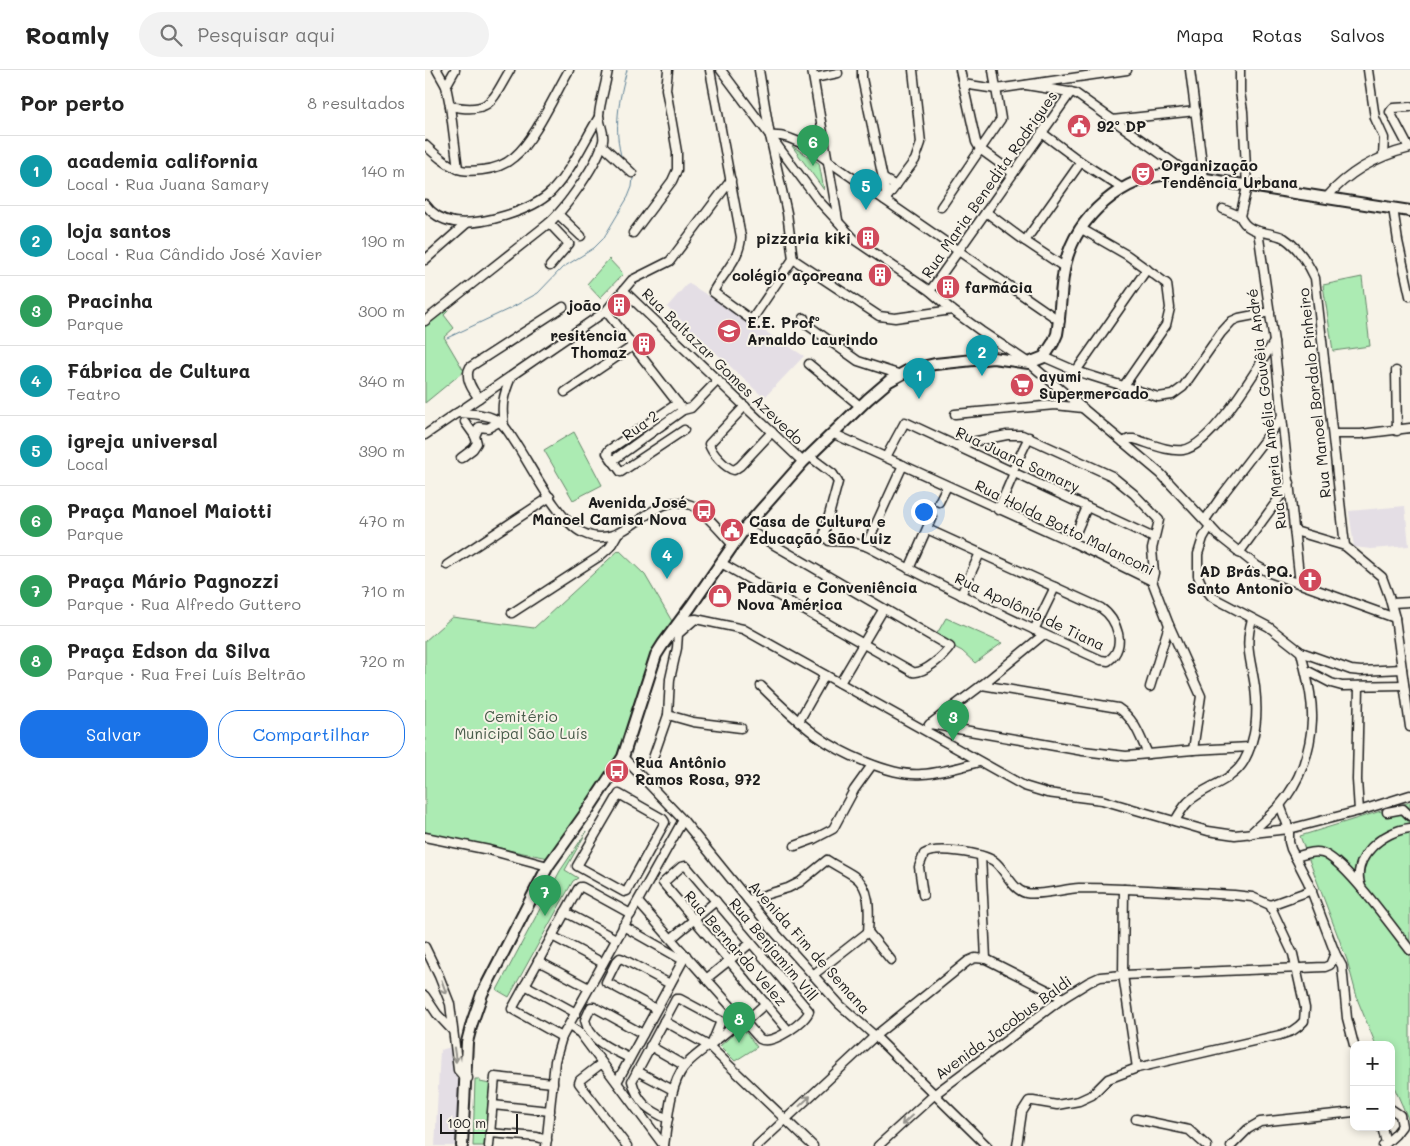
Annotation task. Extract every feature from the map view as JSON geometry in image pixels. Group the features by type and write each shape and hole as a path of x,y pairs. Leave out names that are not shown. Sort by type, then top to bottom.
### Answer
{"main road":[{"path":"462,1146 471,1051 470,1036 472,1023 487,983 548,866 588,810 623,756 656,655 745,528 806,459 832,433 898,374 909,370 935,364 993,358 1029,363 1044,357 1057,334 1068,253 1080,228 1099,206 1123,189 1145,180 1164,174 1192,176 1410,211"},
{"path":"467,1078 467,1146"}],"street":[{"path":"437,70 446,86 458,169"},
{"path":"446,86 455,70"},
{"path":"449,106 469,109 487,106 511,70"},
{"path":"425,145 441,159 458,169 473,171 502,165 514,157 533,133 569,70"},
{"path":"425,204 435,215 443,219 467,223 522,210 538,202 551,192 563,176 599,117 608,70"},
{"path":"633,233 672,181 677,170 677,152 667,89 668,70"},
{"path":"710,70 741,237 741,247 736,257 713,292 748,319 753,318 793,259 787,214 770,136 759,70"},
{"path":"721,70 819,200 856,241 930,291 952,310 1029,363 1161,474 1207,523 1239,553 1263,570 1395,618"},
{"path":"862,70 886,199"},
{"path":"886,199 915,160 921,144 913,70"},
{"path":"961,70 976,142 980,149 1013,173"},
{"path":"941,206 1001,119 993,70"},
{"path":"963,84 996,89 1086,73 1127,70"},
{"path":"1190,70 1204,179"},
{"path":"1240,70 1247,186 1240,216"},
{"path":"1368,70 1375,118 1385,138 1383,156"},
{"path":"838,73 813,74 838,220"},
{"path":"1026,85 1071,92 1081,97 1192,176"},
{"name":"Rua Maria Benedita Rodrigues","path":"930,291 1071,92"},
{"path":"1326,198 1340,183 1363,167 1383,156 1409,148 1391,112 1393,108 1410,107"},
{"path":"1112,120 1196,111"},
{"path":"425,321 559,215 583,180 602,145 603,131 599,117"},
{"path":"1042,133 1081,162 1123,189"},
{"path":"770,136 788,136 805,145 1060,320"},
{"path":"602,145 632,173"},
{"path":"1025,241 1081,162"},
{"path":"883,178 896,186"},
{"path":"866,186 883,178"},
{"path":"425,435 606,311 632,280 666,264 674,257 731,180"},
{"path":"1393,208 1407,270 1410,296"},
{"name":"Rua Manoel Bordalo Pinheiro","path":"1223,209 1240,216 1246,226 1258,232 1276,235 1293,245 1305,259 1315,278 1345,546"},
{"path":"986,212 1025,241 1065,267"},
{"path":"559,215 581,236"},
{"path":"425,260 467,223"},
{"path":"549,224 569,244 550,266"},
{"path":"1080,228 1112,246 1167,284 1170,308 1169,317 1160,335 1123,387"},
{"name":"Rua Maria Amélia Gouvêia André","path":"1258,232 1275,342 1300,584"},
{"path":"793,259 879,316 895,318 952,310"},
{"path":"1076,371 1147,269"},
{"name":"Rua Baltazar Gomes Azevedo","path":"624,291 772,432 806,459"},
{"path":"479,398 475,394 468,377 467,372 470,367 563,307"},
{"path":"606,311 683,410"},
{"path":"1044,357 1076,371 1123,387 1158,397 1171,396 1183,387 1226,326 1239,318 1270,312"},
{"path":"804,318 806,324 858,361 898,374"},
{"path":"1123,442 1134,439 1179,450 1197,445 1222,418 1275,342"},
{"path":"565,392 633,346"},
{"path":"809,364 860,406"},
{"path":"1396,371 1397,431"},
{"path":"501,424 503,395 511,377"},
{"name":"Rua 2","path":"684,430 623,472 619,471 613,461 683,410 691,408 718,380"},
{"path":"613,461 608,454 609,450 677,403"},
{"path":"955,414 1055,405 1083,408"},
{"path":"745,406 709,444 710,448 729,468 737,469 772,432"},
{"path":"457,413 487,416 501,424 567,521 584,533 595,537 617,535"},
{"path":"1282,417 1228,488 1207,523 1197,554 1198,576 1201,584 1213,597 1281,634 1301,652 1351,670 1401,669"},
{"path":"465,422 475,436"},
{"name":"Rua Juana Samary","path":"886,457 905,422 1154,538"},
{"path":"461,458 476,446 475,436 479,427 488,428 501,424"},
{"path":"1333,434 1397,431 1410,428"},
{"name":"Rua Holda Botto Malanconi","path":"832,433 1072,542 1152,581 1169,626 1201,696 1193,750"},
{"path":"957,445 1015,434 1029,437 1099,469 1122,483 1159,520 1152,549 1154,573 1152,581"},
{"path":"998,510 1029,437"},
{"name":"Rua Apolônio de Tiana","path":"806,459 833,474 838,482 825,530 826,538 833,542 851,542 866,546 1043,635 1105,661 1113,658 1119,645 1119,637 1116,627 1107,612 927,529"},
{"path":"866,546 903,465"},
{"path":"1239,553 1290,483"},
{"path":"939,502 947,486"},
{"path":"447,565 550,497"},
{"path":"512,613 600,556 610,547 617,535 656,509 668,504 681,502 699,510 733,545"},
{"path":"1072,542 1087,507"},
{"path":"909,569 932,516"},
{"path":"721,564 917,673 942,657 949,647 745,528"},
{"path":"1295,531 1345,546 1382,577 1392,603 1395,618 1410,727"},
{"path":"961,595 980,553"},
{"path":"1034,630 1055,587"},
{"path":"1392,603 1410,602"},
{"path":"691,606 696,619"},
{"path":"840,683 883,610"},
{"path":"653,758 668,715 669,679 677,648 678,634 696,619"},
{"path":"680,621 696,619 743,629 979,762 1034,790 1102,800 1223,834 1250,834 1289,829 1359,811 1410,795"},
{"path":"1175,821 1189,802 1236,771 1243,763 1250,747 1256,728 1257,714 1255,686 1247,642 1253,619"},
{"path":"1150,687 1169,626"},
{"path":"923,730 1043,635"},
{"path":"1250,834 1280,805 1295,784 1304,764 1312,720 1306,670 1301,652"},
{"path":"1306,670 1331,683 1342,686 1404,685"},
{"path":"799,721 825,675"},
{"path":"982,685 1118,708 1131,720 1147,754"},
{"path":"761,686 799,721 827,742 872,765 902,774 921,775 979,762"},
{"path":"1359,686 1357,780 1359,811"},
{"path":"668,715 693,722 741,728"},
{"path":"930,724 1083,752 1126,756 1250,747"},
{"name":"Avenida Fim de Semana","path":"623,756 683,820 770,927 840,1005 875,1036 987,1146"},
{"path":"795,846 814,840 833,829 854,790 872,765"},
{"path":"619,794 665,820 627,891 622,892 579,868 578,864 619,794"},
{"path":"1280,805 1289,829 1289,842 1312,890 1335,953 1342,966 1347,1018 1353,1041"},
{"path":"1387,812 1403,809 1410,816"},
{"path":"542,1143 550,1111 556,1053 562,1037 683,820"},
{"path":"1362,888 1358,880 1359,872 1367,852 1382,838 1410,828"},
{"path":"425,837 489,850 548,866"},
{"path":"923,895 919,873 924,854 931,851 955,851 981,856 995,862 1017,888 1025,893 1077,888 1252,897 1270,905 1289,942 1305,1008 1305,1015 1299,1026 1292,1031 1219,1050 1137,1068 1108,1079 1092,1095 1079,1101 1057,1105 1029,1101 1022,1112 1017,1146"},
{"path":"1295,857 1322,852 1362,888 1410,950"},
{"path":"981,856 986,958"},
{"path":"748,900 788,888 800,882 827,860 854,876 864,887 868,905 868,932 891,960"},
{"name":"Rua Benjamim Vill","path":"663,883 685,865 809,1012 775,1039 764,1042 745,1022"},
{"name":"Rua Bernardo Velez","path":"663,883 788,1030"},
{"path":"562,1037 513,1010 538,960 581,887 631,914"},
{"path":"1124,889 1123,975 1137,1068"},
{"path":"1270,905 1312,890"},
{"path":"672,938 716,901"},
{"path":"638,902 672,938 685,958 745,1022 766,1004"},
{"path":"565,912 616,939"},
{"path":"623,926 685,958"},
{"path":"813,975 868,932"},
{"path":"552,936 603,964"},
{"path":"706,979 751,942"},
{"path":"425,948 450,1004 458,1070 467,1078"},
{"name":"Avenida Jacobus Baldi","path":"878,1146 935,1094 1063,998 1089,982 1101,977 1123,975 1328,967 1335,953"},
{"path":"656,1009 606,982 617,962 620,958 623,959 670,984"},
{"path":"617,1082 685,958"},
{"path":"757,1146 875,1036 960,967 975,958 986,958 1063,998"},
{"path":"538,960 589,988"},
{"path":"525,986 575,1013"},
{"path":"425,996 437,1014 452,1030"},
{"path":"668,1119 651,1111 642,1103 632,1082 675,1000 680,999 721,1022 711,1045"},
{"path":"629,1058 597,1040 592,1035 585,1020 591,1008 595,1007 643,1034"},
{"path":"663,1146 676,1080 685,1066 731,1028 733,1024 733,1010"},
{"path":"663,1021 711,1045 813,1146"},
{"path":"569,1026 580,1033 663,1146"},
{"path":"650,1046 685,1066"},
{"path":"602,1063 580,1080 579,1083 627,1146"},
{"path":"637,1071 673,1090"},
{"path":"489,1146 495,1077 553,1083"},
{"path":"493,1105 550,1111"},
{"path":"1232,1146 1248,1129 1260,1122 1350,1112"},
{"path":"1384,1144 1402,1126 1400,1115 1395,1112"},
{"path":"1136,1119 1189,1130 1207,1146"},
{"path":"1382,1131 1384,1144"},
{"path":"490,1133 537,1137 542,1143"}],"shaded area":[{"name":"E.E. Profº Arnaldo Laurindo","path":"688,283 804,356 764,398 667,307"},
{"path":"1405,506 1409,546 1371,549 1354,547 1349,511"},
{"path":"451,1047 462,1101 459,1146 435,1146 440,1050"}],"green space":[{"path":"792,146 819,163 824,190"},
{"path":"609,259 623,274 600,298 587,284"},
{"path":"1362,277 1370,346 1333,351 1323,285"},
{"path":"443,309 448,311 444,315 454,328 444,337 464,371 425,403 425,326 428,321"},
{"path":"574,432 602,485 573,500 544,450"},
{"name":"Cemitério Municipal São Luís","path":"619,550 645,575 673,623 647,664 622,748 549,858 425,832 425,641 452,617 534,628"},
{"path":"946,618 1002,643 975,663 962,651 935,637"},
{"path":"1410,802 1410,1123 1395,1089 1395,1041 1374,1041 1358,1001 1347,960 1300,836"},
{"path":"587,831 565,870 578,878 573,881 509,997 497,990 560,871"},
{"path":"741,1026 757,1047 735,1061 720,1046"},
{"path":"475,1079 480,1079 480,1082 490,1084 484,1146 473,1146"}],"waterway":[{"path":"622,159 618,137 618,114 627,70"},
{"path":"447,338 538,293 562,268 594,248 603,239 628,197 633,178"}],"place":[{"name":"92º DP","path":"1079,126"},
{"name":"Praça Manoel Maiotti","path":"813,166"},
{"name":"Organização Tendência Urbana","path":"1143,174"},
{"name":"igreja universal","path":"866,210"},
{"name":"pizzaria kiki","path":"868,238"},
{"name":"colégio açoreana","path":"880,275"},
{"name":"farmácia","path":"948,287"},
{"name":"joão","path":"619,305"},
{"name":"E.E. Profº Arnaldo Laurindo","path":"729,331"},
{"name":"resitencia Thomaz","path":"644,344"},
{"name":"loja santos","path":"982,376"},
{"name":"ayumi Supermercado","path":"1022,385"},
{"name":"academia california","path":"919,399"},
{"name":"Avenida José Manoel Camisa Nova","path":"704,511"},
{"name":"Casa de Cultura e Educação São Luiz","path":"732,530"},
{"name":"Fábrica de Cultura","path":"667,579"},
{"name":"AD Brás PQ. Santo Antonio","path":"1310,580"},
{"name":"Padaria e Conveniência Nova América","path":"720,596"},
{"name":"Pracinha","path":"953,741"},
{"name":"Rua Antônio Ramos Rosa, 972","path":"617,771"},
{"name":"Praça Mário Pagnozzi","path":"545,916"},
{"name":"Praça Edson da Silva","path":"739,1043"}]}
